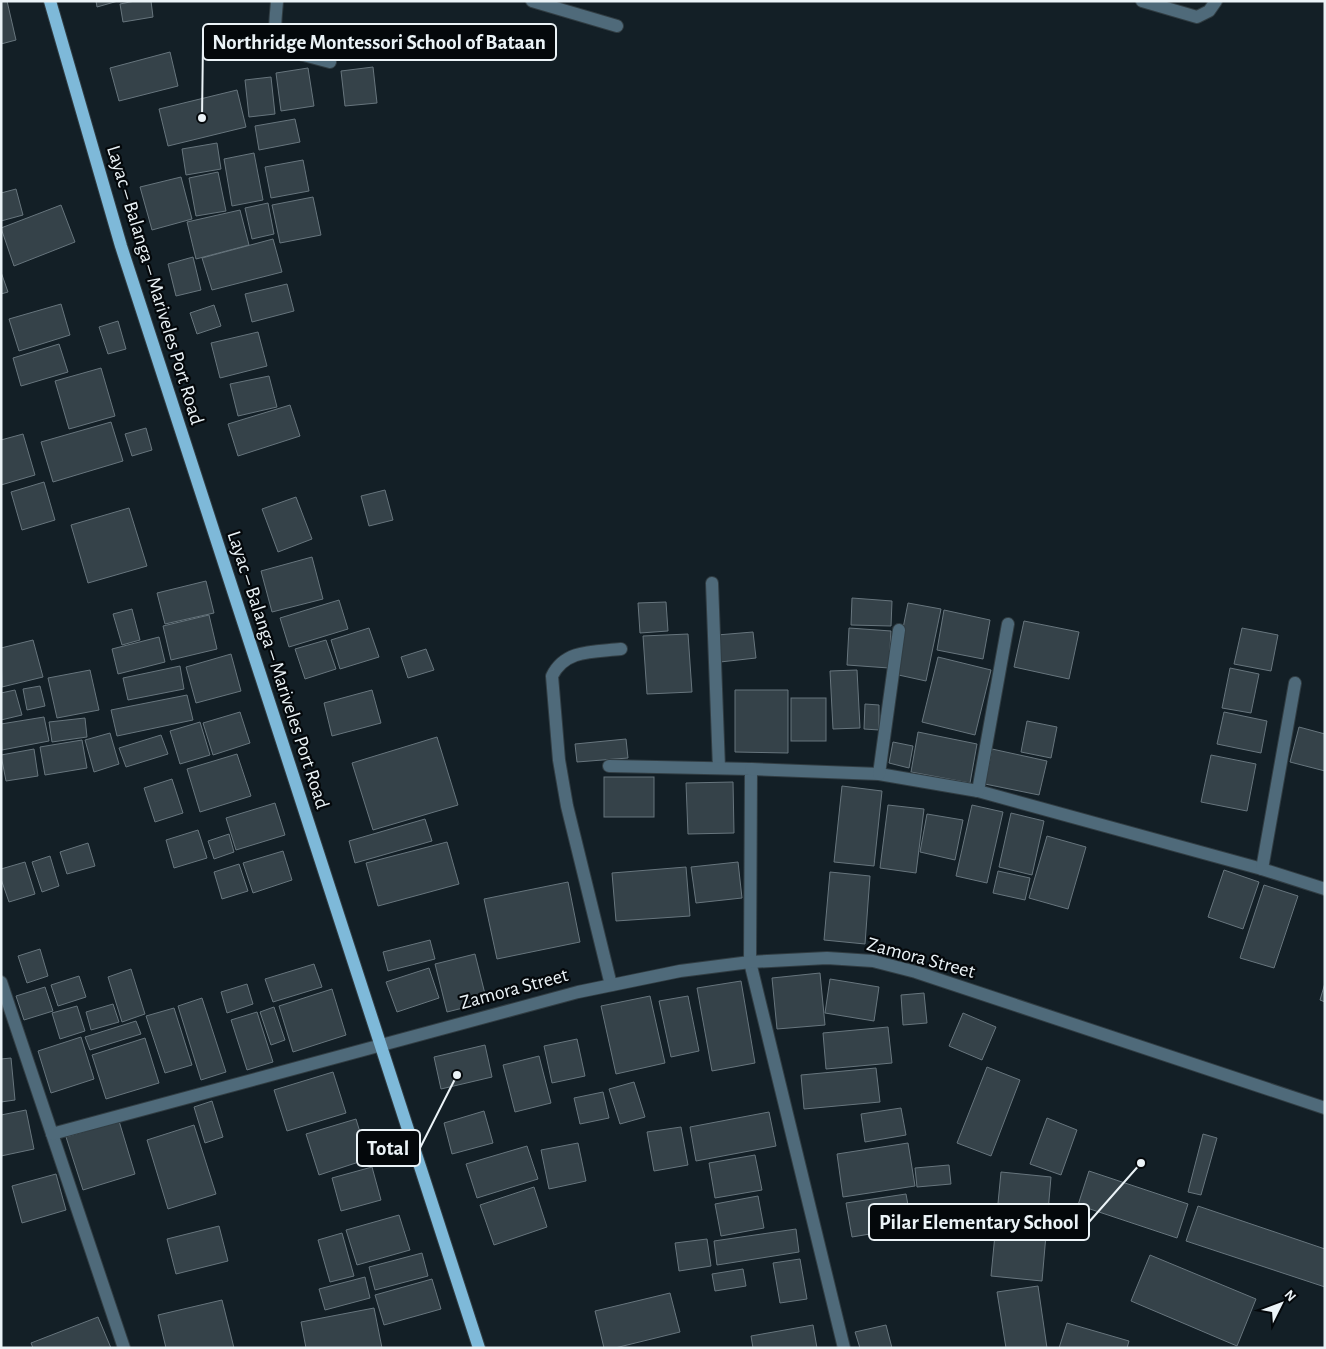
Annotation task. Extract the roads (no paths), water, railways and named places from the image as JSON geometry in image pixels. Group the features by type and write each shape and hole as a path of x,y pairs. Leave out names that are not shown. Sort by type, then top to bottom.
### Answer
{"main road":[{"name":"Layac – Balanga – Mariveles Port Road","path":"50,1 121,246 479,1348"}],"street":[{"path":"277,1 275,32 276,41 281,49 330,62"},
{"path":"532,1 617,26"},
{"path":"1142,1 1197,17 1209,10 1216,1"},
{"path":"712,583 719,768"},
{"path":"978,791 1008,624"},
{"path":"879,774 899,630"},
{"path":"611,985 567,806 559,760 552,676 558,663 573,655 621,649"},
{"path":"1262,869 1295,683"},
{"path":"609,766 751,768 879,774 978,791 1262,869 1325,889"},
{"path":"751,768 750,962 844,1348"},
{"name":"Zamora Street","path":"52,1134 379,1044 578,992 680,971 750,962 827,958 873,962 916,972 1325,1108"},
{"path":"1,982 124,1348"}],"place":[{"name":"Northridge Montessori School of Bataan","path":"202,118"},
{"name":"Total","path":"457,1075"},
{"name":"Pilar Elementary School","path":"1141,1163"}]}
